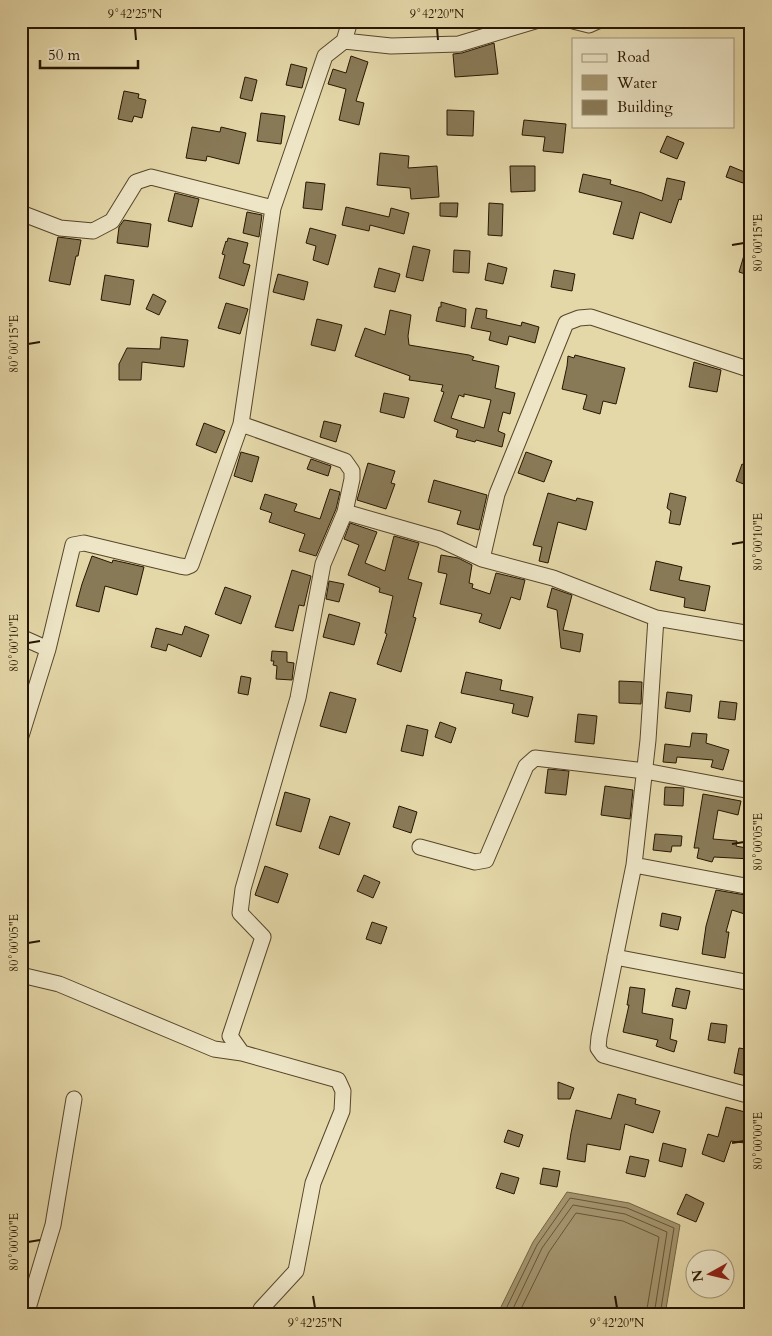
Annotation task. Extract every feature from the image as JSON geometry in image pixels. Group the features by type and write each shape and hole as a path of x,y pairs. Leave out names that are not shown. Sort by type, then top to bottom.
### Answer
{"street":[{"path":"21,736 48,649 73,545 84,543 180,566 191,564 241,424 273,208 325,56 344,40 350,21"},
{"path":"344,40 391,46 459,44 535,21"},
{"path":"573,21 589,24 598,21"},
{"path":"21,213 60,228 94,232 112,221 136,182 151,177 273,208"},
{"path":"482,559 497,494 566,323 579,318 591,317 751,370"},
{"path":"241,424 345,461 352,471 345,512 323,564 298,698 243,889 240,913 264,937 230,1036 242,1053"},
{"path":"345,512 439,538 482,559 553,578 656,618 751,634"},
{"path":"656,618 645,771 634,865 598,1048 603,1055 751,1096"},
{"path":"21,637 48,649"},
{"path":"420,847 475,862 486,860 526,766 536,758 645,771 751,791"},
{"path":"634,865 751,887"},
{"path":"615,957 751,983"},
{"path":"21,975 59,984 214,1049 242,1053 338,1080 343,1091 342,1111 313,1183 296,1271 261,1309 260,1315"},
{"path":"26,1315 53,1225 74,1099"}],"water":[{"path":"567,1192 629,1203 680,1225 665,1315 497,1315 533,1242"}],"building":[{"path":"494,43 498,74 455,77 453,54"},
{"path":"351,56 368,62 356,101 364,103 359,125 339,120 346,89 328,84 333,69 346,73"},
{"path":"291,64 307,68 302,88 286,85"},
{"path":"245,77 257,80 252,101 240,98"},
{"path":"124,91 139,94 138,98 146,100 142,118 134,116 132,122 118,119"},
{"path":"447,110 474,111 473,136 447,135"},
{"path":"261,113 285,116 281,144 257,141"},
{"path":"524,120 566,124 563,153 543,151 545,137 522,135"},
{"path":"192,127 220,132 221,127 246,133 239,164 207,156 206,161 186,158"},
{"path":"667,136 684,143 677,159 660,152"},
{"path":"380,153 409,156 408,168 437,166 439,197 411,199 410,188 377,185"},
{"path":"510,166 535,166 535,191 511,192"},
{"path":"730,166 747,173 743,183 726,177"},
{"path":"583,174 611,180 610,184 662,201 667,178 685,182 681,200 679,199 671,223 640,212 633,239 613,234 622,202 579,192"},
{"path":"306,182 325,184 322,210 303,208"},
{"path":"175,193 199,199 192,227 168,221"},
{"path":"440,203 458,203 457,217 440,216"},
{"path":"489,203 503,204 502,236 488,235"},
{"path":"346,207 389,217 391,208 409,213 404,234 370,225 369,231 342,225"},
{"path":"247,212 262,215 259,237 243,233"},
{"path":"124,220 151,224 148,247 117,243 119,227"},
{"path":"310,228 336,235 328,265 313,260 316,246 306,243"},
{"path":"58,237 81,240 70,285 49,281"},
{"path":"228,238 248,243 243,263 250,265 244,286 219,278 225,255 222,254"},
{"path":"748,242 751,242 751,276 739,272"},
{"path":"413,246 430,250 423,281 406,277"},
{"path":"454,250 470,251 469,273 453,272"},
{"path":"488,263 507,268 503,284 485,280"},
{"path":"379,268 400,274 395,292 374,287"},
{"path":"554,270 575,274 572,291 551,287"},
{"path":"278,274 308,282 304,300 273,292"},
{"path":"105,275 134,280 130,305 101,300"},
{"path":"153,294 166,301 159,315 146,309"},
{"path":"441,302 466,309 465,327 436,321"},
{"path":"226,303 248,309 240,334 218,328"},
{"path":"476,308 487,310 486,318 521,326 522,322 539,327 535,343 509,336 507,345 489,340 491,332 471,328"},
{"path":"390,310 411,315 408,336 409,345 469,355 474,357 472,360 499,366 495,388 515,393 510,414 503,412 498,431 505,434 502,447 456,437 458,430 434,421 444,392 441,391 443,385 409,380 410,376 355,356 365,328 385,335","holes":["464,394 491,400 484,428 451,418 459,395 464,397"]},
{"path":"317,319 342,325 335,351 311,345"},
{"path":"161,337 188,340 184,367 142,362 141,380 119,380 119,364 127,348 160,349"},
{"path":"575,355 625,368 616,404 603,401 600,414 583,409 587,395 562,389 568,356 574,358"},
{"path":"694,362 721,370 717,392 689,387"},
{"path":"384,393 409,398 404,418 380,412"},
{"path":"324,421 341,425 336,442 320,437"},
{"path":"204,423 225,431 216,453 196,445"},
{"path":"241,452 259,457 252,482 234,476"},
{"path":"526,452 552,461 544,482 518,473"},
{"path":"311,459 331,466 328,476 307,469"},
{"path":"368,463 395,471 391,483 395,484 386,509 357,500"},
{"path":"742,464 751,468 751,487 736,481"},
{"path":"434,480 487,495 479,530 457,524 461,511 428,502"},
{"path":"330,489 340,492 336,509 316,556 299,551 305,534 269,522 272,513 260,509 265,494 297,504 294,511 320,519"},
{"path":"548,493 576,501 577,498 593,502 586,530 558,522 548,563 539,561 542,547 533,545"},
{"path":"670,493 686,497 680,525 669,523 671,511 667,508"},
{"path":"350,523 377,532 365,563 385,571 394,536 419,543 408,579 422,583 413,617 416,618 401,672 377,664 387,634 385,633 393,596 379,592 380,588 348,575 359,545 344,539"},
{"path":"441,555 458,558 472,565 469,583 473,584 472,588 490,594 496,573 525,580 520,600 511,597 500,629 479,622 482,614 440,604 447,574 438,572"},
{"path":"92,556 112,563 113,560 144,567 137,595 105,586 99,612 76,606"},
{"path":"656,561 682,567 679,580 710,586 705,611 684,607 685,598 650,590"},
{"path":"292,570 311,576 304,606 299,605 293,631 275,627"},
{"path":"329,581 344,584 339,602 326,599"},
{"path":"225,587 251,596 241,624 215,614"},
{"path":"552,588 572,595 563,630 583,634 580,652 561,648 557,610 547,607"},
{"path":"329,614 360,623 354,645 323,637"},
{"path":"185,626 209,635 201,657 168,644 166,651 151,647 156,628 182,635"},
{"path":"272,651 287,652 287,662 294,663 292,680 276,679 277,666 273,665 274,661 271,661"},
{"path":"466,672 502,680 500,690 533,697 528,717 512,713 514,704 461,693"},
{"path":"241,676 251,678 248,695 238,693"},
{"path":"619,681 642,682 641,704 619,703"},
{"path":"330,692 356,699 346,733 320,726"},
{"path":"667,692 692,695 690,712 665,708"},
{"path":"720,701 737,703 735,720 718,718"},
{"path":"578,714 597,716 594,744 575,742"},
{"path":"440,722 456,728 451,743 435,737"},
{"path":"407,725 428,730 423,756 401,751"},
{"path":"692,733 707,734 706,743 729,750 723,770 711,767 713,760 677,757 676,763 663,762 665,744 690,747"},
{"path":"548,769 569,771 566,795 545,793"},
{"path":"605,786 633,790 630,819 601,815"},
{"path":"665,787 684,788 683,806 664,805"},
{"path":"285,792 310,799 301,832 276,825"},
{"path":"703,794 741,801 738,815 718,810 713,839 737,841 736,846 751,849 751,859 714,857 712,862 697,858 699,848 694,848"},
{"path":"399,806 417,812 411,833 393,827"},
{"path":"330,816 350,823 339,855 319,848"},
{"path":"655,834 682,836 681,846 672,846 671,852 653,850"},
{"path":"265,866 288,874 278,903 255,895"},
{"path":"364,875 380,882 373,898 357,891"},
{"path":"716,890 751,896 751,916 732,910 726,932 729,932 725,958 702,954 706,926"},
{"path":"662,913 681,917 678,930 660,926"},
{"path":"372,922 387,927 381,944 366,939"},
{"path":"630,987 645,989 642,1013 673,1019 670,1039 677,1041 674,1052 656,1046 658,1040 623,1032 629,1005 627,1005"},
{"path":"676,988 690,991 686,1009 672,1006"},
{"path":"711,1023 727,1025 725,1043 708,1040"},
{"path":"739,1048 751,1050 751,1077 734,1073"},
{"path":"558,1082 574,1088 570,1099 558,1099"},
{"path":"618,1094 636,1099 635,1104 660,1111 653,1133 625,1124 620,1150 587,1144 585,1162 567,1159 576,1110 611,1119"},
{"path":"726,1107 745,1112 744,1114 751,1116 751,1144 731,1141 724,1162 702,1154 708,1134 718,1137"},
{"path":"508,1130 523,1135 519,1147 504,1142"},
{"path":"663,1143 686,1149 682,1167 659,1161"},
{"path":"630,1156 649,1160 645,1177 626,1173"},
{"path":"543,1168 560,1171 557,1187 540,1184"},
{"path":"501,1173 519,1178 514,1194 496,1188"},
{"path":"686,1194 704,1203 696,1222 677,1214"}]}
